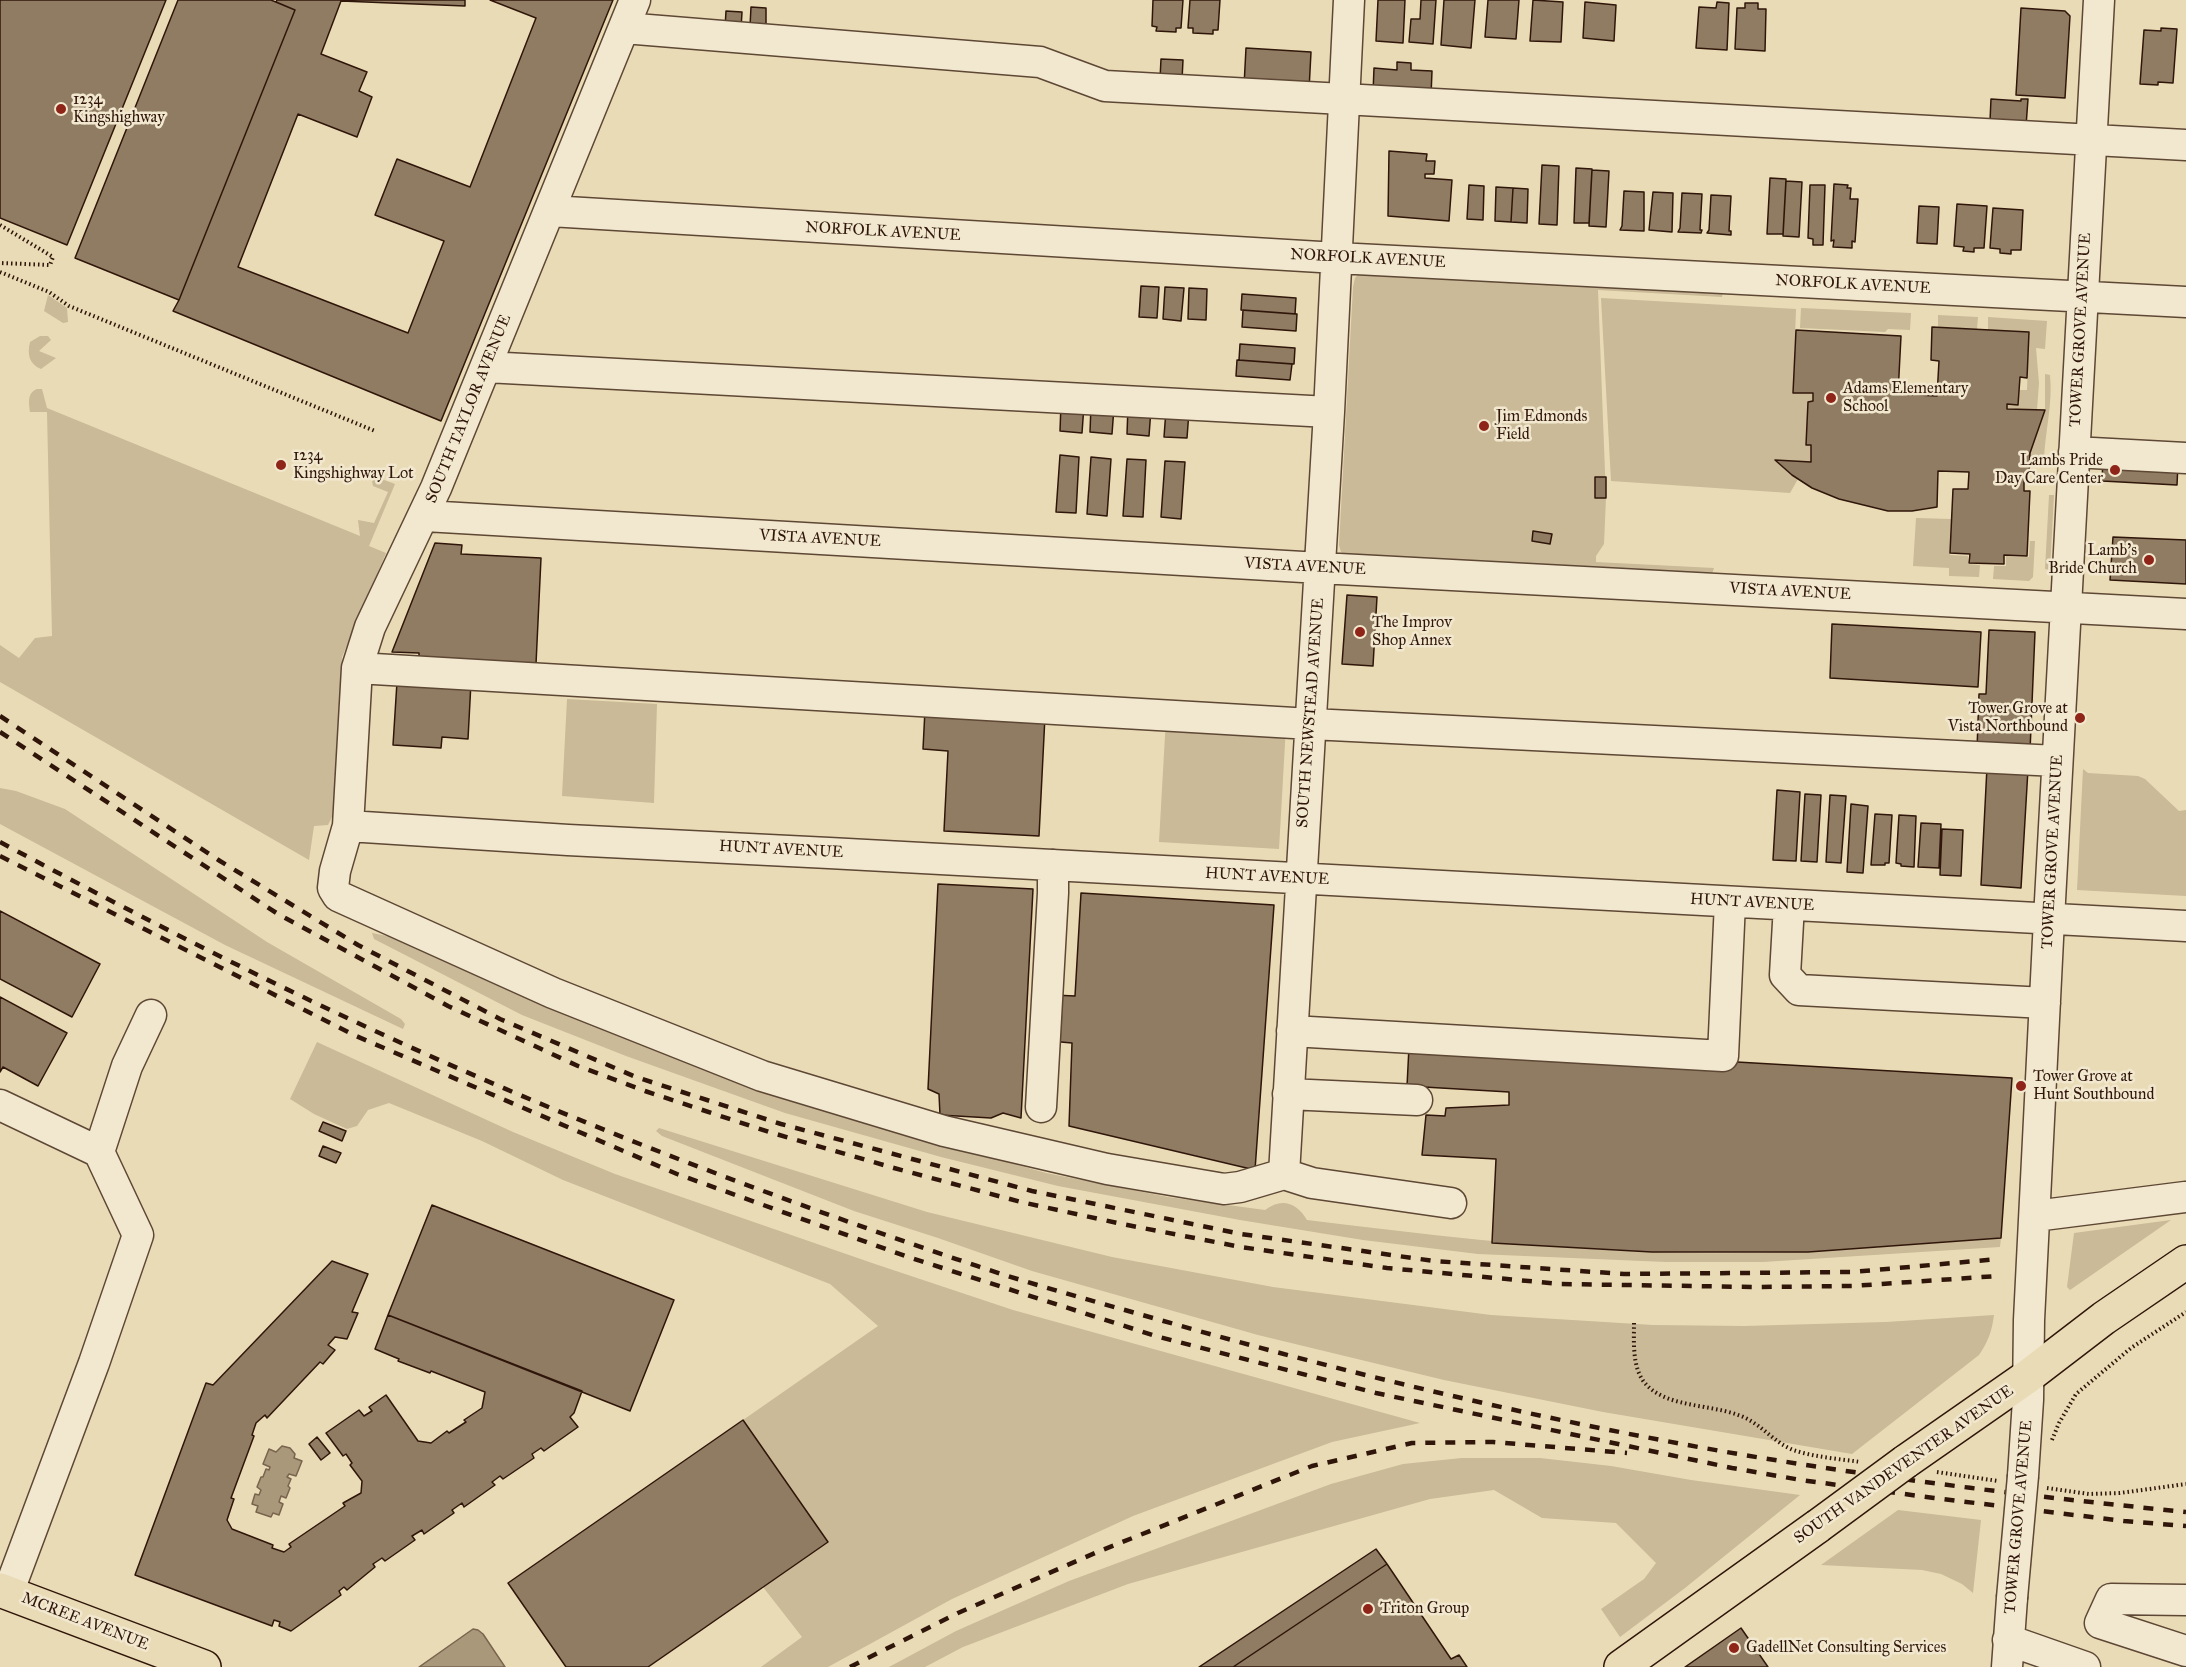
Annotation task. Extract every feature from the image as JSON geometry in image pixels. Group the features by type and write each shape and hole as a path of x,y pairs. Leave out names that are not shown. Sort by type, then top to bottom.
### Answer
{"main road":[{"name":"SOUTH VANDEVENTER AVENUE","path":"1621,1667 2027,1377 2104,1318 2186,1262"},
{"name":"MCREE AVENUE","path":"4,1592 204,1667"}],"street":[{"name":"SOUTH TAYLOR AVENUE","path":"635,0 424,516 370,627 357,668 348,826 335,871 333,888 338,896 553,993 762,1076 944,1131 1107,1169 1224,1189 1240,1187 1284,1174"},
{"name":"SOUTH NEWSTEAD AVENUE","path":"1284,1174 1329,412 1349,0"},
{"name":"TOWER GROVE AVENUE","path":"2008,1653 2028,1400 2027,1377 2057,761 2099,0"},
{"path":"624,28 1040,62 1105,86 2186,145"},
{"name":"NORFOLK AVENUE","path":"550,211 1336,258 2186,302"},
{"path":"486,367 1329,412"},
{"path":"2074,452 2186,458"},
{"name":"VISTA AVENUE","path":"424,516 1320,568 2186,614"},
{"path":"357,668 1311,724 2057,761"},
{"name":"HUNT AVENUE","path":"348,826 568,840 2186,926"},
{"path":"1041,1107 1053,865"},
{"path":"1292,1031 1723,1056 1730,902"},
{"path":"1789,905 1785,975 1799,990 2045,1003"},
{"path":"99,1152 127,1066 151,1015"},
{"path":"1288,1094 1417,1100"},
{"path":"0,1105 99,1152 138,1235 94,1363 4,1592"},
{"path":"1284,1174 1312,1184 1451,1203"},
{"path":"2035,1216 2185,1197"},
{"path":"2186,1600 2111,1599 2100,1623 2186,1651"},
{"path":"2008,1653 2085,1667"}],"path":[{"path":"0,225 53,257 50,265 0,263"},
{"path":"0,272 49,292 69,306 375,431"},
{"path":"2049,1448 2059,1423 2076,1394 2131,1348 2186,1312"}],"shaded area":[{"name":"Jim Edmonds Field","path":"1359,273 1723,291 1722,297 1598,290 1606,498 1604,544 1596,556 1596,562 1714,568 1712,574 1347,555 1341,552 1339,545 1353,287"},
{"path":"48,295 67,308 68,322 63,323 44,311"},
{"path":"1601,298 1796,309 1793,392 1813,393 1813,401 1808,402 1806,444 1811,445 1811,462 1776,461 1798,479 1790,493 1611,481"},
{"path":"1801,308 1911,313 1910,330 1888,329 1885,332 1800,328"},
{"path":"1938,315 1978,317 1977,329 1938,327"},
{"path":"1988,317 2047,321 2045,349 2036,348 2039,383 2037,410 2007,409 2007,404 2018,405 2019,390 2027,390 2029,332 1988,330"},
{"path":"40,336 48,336 51,340 39,351 56,358 41,369 31,361 29,351 30,342"},
{"path":"2045,374 2050,375 2051,386 2044,460 2030,460 2030,453 2045,410"},
{"path":"37,389 42,389 47,408 360,536 358,520 374,523 388,492 373,486 372,481 376,477 395,484 369,546 386,553 342,657 335,803 328,825 314,826 309,860 0,682 0,645 19,658 35,638 52,636 47,412 30,412 29,405 30,395"},
{"path":"2049,495 2054,495 2050,570 2045,569"},
{"path":"1916,518 1951,519 1950,555 1968,556 1968,564 1980,565 1979,577 1949,576 1949,568 1913,566"},
{"path":"2030,541 2035,541 2033,577 2029,581 1993,579 1994,566 2006,566 2006,556 2029,557"},
{"path":"567,699 657,704 654,803 562,796"},
{"path":"1166,718 1286,726 1279,849 1159,842"},
{"path":"2083,769 2088,773 2138,776 2145,779 2179,811 2186,810 2186,896 2077,890"},
{"path":"0,788 16,791 65,809 267,942 401,1019 405,1024 403,1029 225,945 0,824"},
{"path":"372,933 392,937 687,1057 856,1119 1046,1173 1168,1197 1265,1210 1283,1203 1299,1209 1307,1220 1479,1240 1608,1250 1695,1253 1783,1252 2001,1238 2000,1247 1763,1262 1666,1262 1478,1254 1363,1240 1058,1186 941,1157 785,1113 626,1056 522,1015 374,939"},
{"path":"317,1042 513,1132 615,1174 875,1264 1013,1310 1420,1423 1332,1442 1133,1516 952,1599 828,1667 761,1667 802,1637 763,1587 828,1542 743,1420 878,1326 830,1284 563,1180 482,1141 389,1103 368,1110 357,1126 347,1129 314,1114 290,1099"},
{"path":"659,1128 927,1212 1112,1257 1273,1287 1491,1315 1653,1325 1744,1326 1886,1322 1994,1315 1989,1336 1979,1355 1852,1454 1603,1412 1444,1380 1258,1335 1032,1271 854,1211 662,1136 656,1131"},
{"path":"2171,1220 2070,1290 2067,1287 2074,1233"},
{"path":"282,1446 290,1448 295,1454 294,1458 302,1461 296,1476 289,1474 287,1477 291,1479 288,1486 290,1488 286,1498 281,1496 279,1502 283,1504 279,1515 273,1513 271,1517 256,1512 258,1506 252,1504 255,1494 259,1495 261,1490 257,1487 261,1477 270,1467 263,1464 269,1449 276,1452"},
{"path":"1462,1458 1540,1458 1611,1466 1800,1495 1620,1637 1601,1609 1644,1579 1656,1563 1616,1523 1542,1518 1494,1490 1430,1499 1128,1584 963,1647 925,1667 889,1667 956,1631 1069,1581 1331,1484 1403,1464"},
{"path":"1898,1510 1981,1520 1973,1593 1962,1584 1941,1574 1922,1570 1821,1565"},
{"path":"473,1629 483,1634 505,1667 419,1667"}],"building":[{"name":"1234 Kingshighway","path":"0,0 166,0 67,245 0,218"},
{"path":"178,0 271,0 295,10 179,300 75,258"},
{"path":"277,0 465,0 465,6 341,1 321,54 367,72 359,91 372,97 357,137 298,114 238,267 408,333 444,241 375,215 397,159 470,187 536,18 490,0 613,0 441,421 173,311 295,10 276,2"},
{"path":"1153,0 1183,0 1181,28 1176,28 1176,32 1156,31 1157,27 1152,26"},
{"path":"1190,0 1220,0 1218,30 1213,30 1213,34 1193,33 1193,28 1188,28"},
{"path":"1378,0 1405,0 1403,43 1376,41"},
{"path":"1421,0 1436,0 1433,44 1409,42 1411,19 1420,19"},
{"path":"1444,0 1475,0 1471,48 1441,45"},
{"path":"1488,0 1519,0 1516,39 1485,37"},
{"path":"1533,0 1563,2 1561,42 1530,41"},
{"path":"1585,2 1616,5 1614,41 1583,38"},
{"path":"1717,2 1729,3 1727,50 1696,48 1699,7 1716,8"},
{"path":"1745,3 1758,3 1758,9 1766,9 1765,51 1735,49 1737,8 1745,8"},
{"path":"751,7 766,8 766,27 750,26"},
{"path":"2021,8 2065,11 2070,16 2065,98 2016,95"},
{"path":"726,11 742,12 741,29 725,28"},
{"path":"2161,28 2177,29 2173,83 2140,84 2144,30 2161,31"},
{"path":"1246,48 1311,52 1309,90 1244,86"},
{"path":"1161,59 1183,60 1182,80 1160,79"},
{"path":"1397,62 1411,63 1411,70 1432,71 1431,96 1373,93 1374,68 1397,70"},
{"path":"1991,99 2021,101 2021,99 2028,99 2026,126 1990,121"},
{"path":"1389,151 1427,154 1426,161 1435,161 1434,174 1425,174 1425,178 1452,180 1449,221 1388,216"},
{"path":"1542,165 1559,166 1557,225 1539,224"},
{"path":"1576,168 1592,169 1589,223 1574,223"},
{"path":"1592,170 1609,171 1606,227 1589,226"},
{"path":"1770,178 1786,179 1783,234 1767,234"},
{"path":"1786,181 1802,182 1799,237 1783,236"},
{"path":"1834,184 1848,185 1847,188 1851,188 1850,199 1858,199 1855,242 1852,241 1852,248 1833,247 1834,240 1831,241"},
{"path":"1469,185 1484,186 1483,220 1467,219"},
{"path":"1810,185 1825,185 1823,245 1813,245 1813,239 1808,238"},
{"path":"1496,187 1513,188 1511,222 1495,221"},
{"path":"1513,188 1528,189 1527,223 1511,222"},
{"path":"1624,191 1644,192 1644,231 1620,230"},
{"path":"1653,192 1673,193 1672,232 1649,230"},
{"path":"1682,193 1702,194 1701,233 1678,232"},
{"path":"1711,195 1731,196 1729,231 1731,235 1707,233"},
{"path":"1957,204 1987,206 1984,248 1974,248 1974,252 1963,251 1964,247 1954,246"},
{"path":"1919,206 1939,207 1937,244 1917,243"},
{"path":"1993,208 2023,210 2021,250 2011,250 2011,254 2000,253 2000,249 1990,248"},
{"path":"1141,286 1159,287 1157,318 1139,317"},
{"path":"1165,287 1184,288 1181,321 1163,319"},
{"path":"1189,288 1207,289 1206,320 1188,319"},
{"path":"1242,294 1296,298 1295,314 1241,310"},
{"path":"1243,310 1297,314 1296,331 1242,327"},
{"name":"Adams Elementary School","path":"1932,327 2029,332 2027,378 2020,377 2018,405 2007,404 2007,409 2045,410 2030,453 2029,475 2024,475 2024,491 2030,491 2027,556 2004,555 2004,564 1969,563 1970,554 1950,553 1953,489 1968,489 1969,472 1938,471 1937,507 1912,511 1888,511 1839,499 1812,488 1775,460 1811,462 1811,445 1806,445 1808,402 1813,401 1813,393 1793,393 1796,330 1901,336 1898,394 1937,396 1939,361 1931,360"},
{"path":"1240,344 1295,348 1294,364 1239,360"},
{"path":"1237,360 1292,364 1290,380 1236,376"},
{"path":"1061,404 1084,405 1082,433 1060,431"},
{"path":"1091,406 1114,407 1112,434 1090,432"},
{"path":"1128,407 1151,409 1149,436 1127,434"},
{"path":"1166,410 1189,411 1187,438 1164,437"},
{"path":"1060,455 1079,457 1076,513 1056,512"},
{"path":"1091,457 1111,459 1107,516 1087,514"},
{"path":"2103,458 2178,463 2177,485 2102,481"},
{"path":"1127,459 1146,460 1143,517 1123,516"},
{"path":"1165,461 1185,462 1181,519 1161,517"},
{"path":"1595,477 1606,477 1606,498 1595,498"},
{"path":"1533,531 1552,534 1550,544 1532,541"},
{"name":"Lamb's Bride Church","path":"2113,537 2186,540 2186,584 2110,580"},
{"path":"435,543 462,545 461,554 541,558 536,664 419,658 419,653 392,652"},
{"name":"The Improv Shop Annex","path":"1347,595 1377,597 1373,666 1342,664"},
{"path":"1832,624 1981,632 1978,687 1830,678"},
{"path":"1989,630 2035,632 2030,751 1977,749 1979,694 1986,694"},
{"path":"397,682 471,682 468,739 442,737 441,748 393,745"},
{"path":"925,710 1045,716 1039,836 944,831 948,751 923,749"},
{"path":"1987,767 2028,769 2021,888 1981,885"},
{"path":"1777,790 1800,792 1796,861 1773,860"},
{"path":"1805,794 1821,795 1817,862 1801,861"},
{"path":"1830,795 1846,796 1841,863 1826,862"},
{"path":"1851,804 1868,806 1863,873 1847,872"},
{"path":"1875,814 1892,815 1889,863 1885,865 1871,865"},
{"path":"1899,815 1916,816 1914,867 1901,866 1896,863"},
{"path":"1921,823 1941,824 1939,868 1918,867"},
{"path":"1942,829 1963,830 1961,876 1940,875"},
{"path":"938,884 1033,889 1021,1118 1003,1113 991,1118 940,1115 939,1094 928,1089"},
{"path":"1081,893 1274,905 1255,1170 1069,1126 1072,1043 1050,1041 1053,995 1075,996"},
{"path":"0,911 100,964 72,1017 0,979"},
{"path":"0,997 67,1033 38,1086 3,1067 0,1072"},
{"path":"1409,1047 1737,1062 2012,1078 2001,1238 1808,1252 1652,1252 1492,1243 1496,1159 1422,1155 1426,1115 1445,1116 1446,1108 1509,1105 1509,1092 1407,1086"},
{"path":"323,1122 346,1131 342,1141 319,1131"},
{"path":"323,1146 341,1153 336,1163 319,1156"},
{"path":"432,1205 674,1300 630,1411 388,1315"},
{"path":"332,1261 368,1274 352,1312 358,1313 347,1339 335,1337 328,1345 335,1350 323,1364 320,1362 267,1418 265,1415 256,1423 252,1435 254,1436 231,1498 234,1499 227,1520 232,1529 273,1545 272,1548 284,1552 291,1547 289,1544 345,1506 343,1503 361,1493 362,1481 350,1465 352,1463 346,1454 343,1456 326,1433 359,1410 364,1416 372,1411 369,1407 386,1395 418,1441 431,1443 447,1431 449,1433 466,1422 464,1420 482,1408 485,1392 398,1361 399,1359 375,1349 388,1315 582,1391 574,1413 570,1417 578,1427 544,1451 541,1448 532,1454 534,1458 503,1479 500,1476 492,1482 495,1485 464,1507 462,1503 452,1510 454,1513 424,1534 422,1530 412,1536 415,1540 385,1561 382,1558 373,1564 375,1567 347,1590 344,1587 339,1591 341,1595 291,1631 279,1626 280,1622 274,1620 272,1626 135,1575 206,1383 213,1385"},
{"path":"743,1420 828,1542 648,1667 566,1667 508,1583"},
{"path":"317,1437 330,1453 321,1460 309,1444"},
{"path":"1376,1549 1387,1564 1233,1667 1199,1667"},
{"name":"Triton Group","path":"1387,1564 1451,1659 1459,1655 1467,1667 1233,1667"},
{"name":"GadellNet Consulting Services","path":"1741,1628 1768,1667 1685,1667"}],"railway":[{"path":"0,716 220,861 358,945 500,1019 636,1077 781,1124 1032,1191 1241,1234 1434,1261 1624,1274 1852,1272 1999,1259"},
{"path":"0,732 278,914 448,1006 578,1066 645,1091 769,1132 894,1168 1021,1202 1122,1224 1241,1247 1387,1268 1561,1284 1756,1287 1852,1286 1997,1276"},
{"path":"0,842 165,929 277,984 512,1092 781,1198 1027,1282 1298,1358 1517,1411 1664,1441 1850,1472 2018,1494 2186,1512"},
{"path":"0,856 356,1036 677,1174 908,1257 1159,1337 1376,1393 1732,1468 1934,1498 2124,1521 2186,1526"},
{"path":"850,1667 958,1613 1095,1553 1312,1466 1412,1443 1493,1442 1627,1453"}],"place":[{"name":"1234 Kingshighway","path":"61,109"},
{"name":"Adams Elementary School","path":"1831,398"},
{"name":"Jim Edmonds Field","path":"1484,426"},
{"name":"1234 Kingshighway Lot","path":"281,465"},
{"name":"Lambs Pride Day Care Center","path":"2115,470"},
{"name":"Lamb's Bride Church","path":"2149,560"},
{"name":"The Improv Shop Annex","path":"1360,632"},
{"name":"Tower Grove at Vista Northbound","path":"2080,718"},
{"name":"Tower Grove at Hunt Southbound","path":"2021,1086"},
{"name":"Triton Group","path":"1368,1609"},
{"name":"GadellNet Consulting Services","path":"1734,1648"}]}
